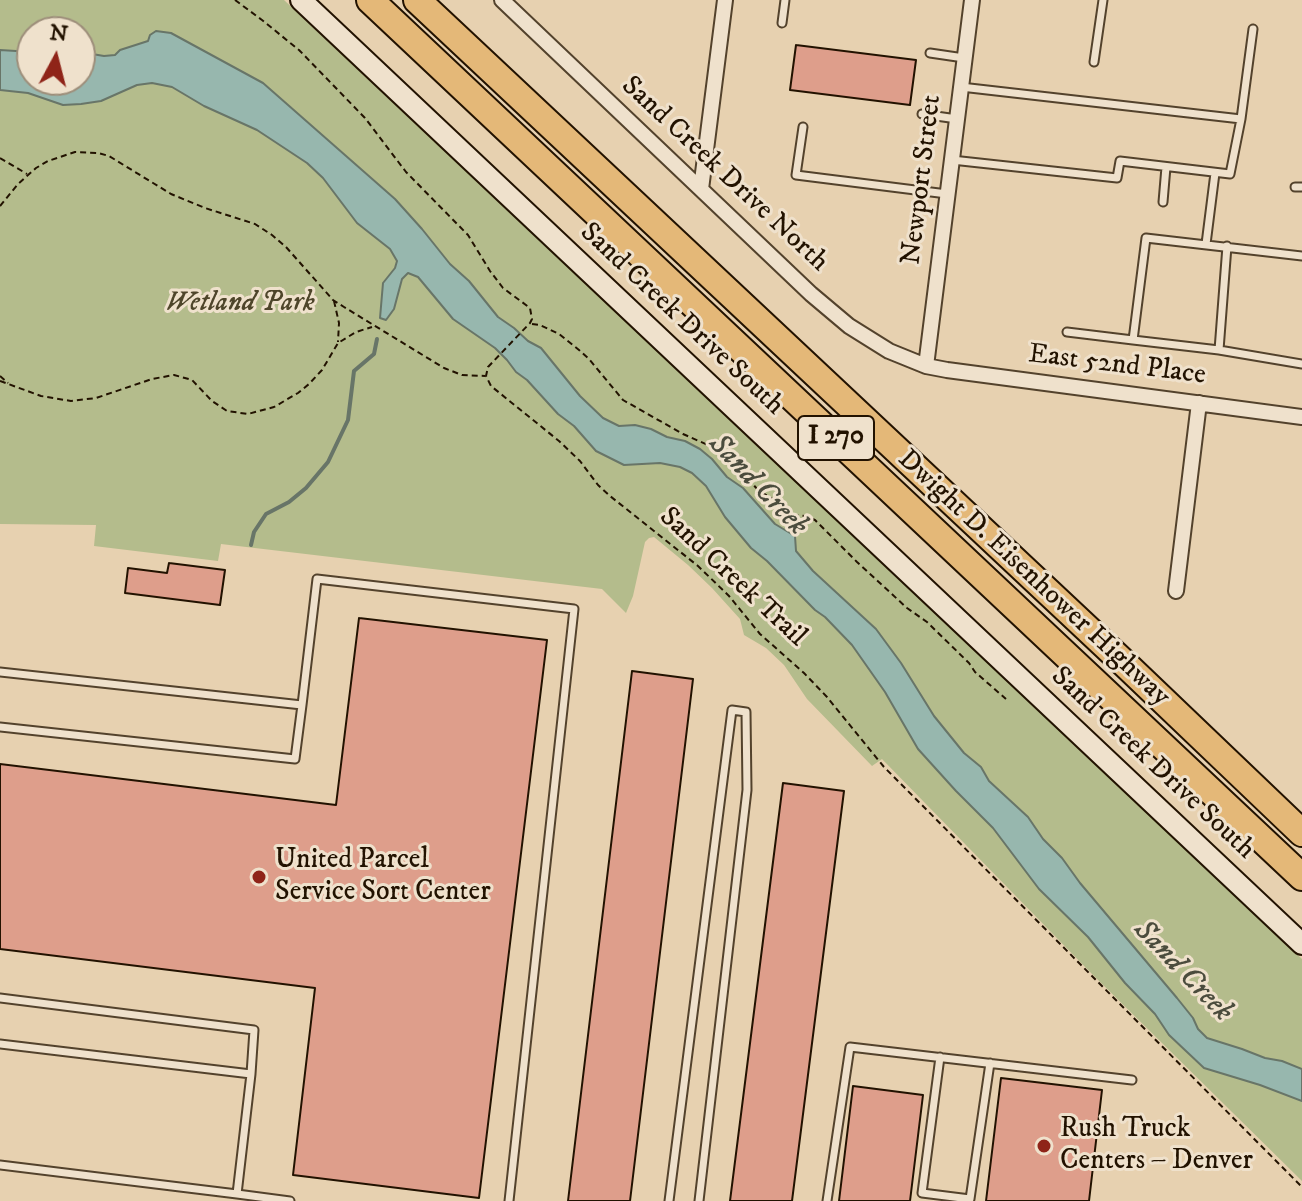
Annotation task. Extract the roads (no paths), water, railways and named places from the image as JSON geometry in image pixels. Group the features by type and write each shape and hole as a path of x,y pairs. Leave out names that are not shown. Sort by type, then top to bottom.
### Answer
{"highway":[{"name":"Dwight D. Eisenhower Highway","path":"370,0 1302,877"},
{"name":"Dwight D. Eisenhower Highway","path":"417,0 1302,833"}],"main road":[{"name":"Sand Creek Drive South","path":"301,0 1302,944"}],"street":[{"name":"Sand Creek Drive North","path":"502,0 516,6 579,74 811,294 849,326 889,351 926,366"},
{"path":"701,189 725,0"},
{"name":"Newport Street","path":"926,366 972,0"},
{"name":"East 52nd Place","path":"926,366 1302,417"},
{"path":"1176,591 1199,403"}],"lane":[{"path":"782,23 785,0"},
{"path":"1094,62 1103,0"},
{"path":"952,160 1117,178 1120,161 1230,174 1253,29"},
{"path":"930,53 964,58"},
{"path":"961,87 1241,119"},
{"path":"922,114 957,119"},
{"path":"803,127 796,175 947,194"},
{"path":"1163,202 1166,167"},
{"path":"1206,244 1215,173"},
{"path":"1133,340 1146,238 1302,256"},
{"path":"1219,350 1227,246"},
{"path":"1067,332 1219,350 1302,364"},
{"path":"0,727 295,759 317,579 574,609 509,1201"},
{"path":"0,672 302,705"},
{"path":"669,1201 732,710 746,712 747,790 699,1201"},
{"path":"0,998 254,1030 237,1194"},
{"path":"0,1044 251,1074"},
{"path":"827,1201 850,1047 1132,1080"},
{"path":"940,1057 922,1193 970,1200 990,1063"},
{"path":"0,1165 290,1201"}],"water":[{"path":"156,31 171,33 263,83 395,199 498,317 541,348 580,396 603,418 619,426 635,425 685,441 712,459 775,524 795,536 796,551 813,571 876,629 934,716 964,753 981,767 989,781 1028,817 1043,839 1177,998 1198,1029 1207,1038 1302,1069 1302,1101 1204,1068 1169,1035 1155,1014 1088,937 1039,889 993,828 918,749 885,692 852,645 751,548 725,517 706,486 692,473 660,463 624,465 596,451 495,348 453,319 418,277 408,273 402,279 394,309 386,320 380,318 383,283 397,261 390,249 357,223 323,178 307,163 257,130 204,106 172,87 152,83 137,85 101,101 81,104 63,105 37,96 96,96 96,55 115,55 120,50 148,41"},
{"path":"0,50 16,51 16,92 0,90"}],"waterway":[{"path":"251,545 254,532 266,514 289,502 306,488 328,462 348,420 354,371 374,354 377,339"}],"place":[{"name":"United Parcel Service Sort Center","path":"259,877"},
{"name":"Rush Truck Centers – Denver","path":"1044,1146"}],"park label":[{"name":"Wetland Park","path":"240,304"}],"water label":[{"name":"Sand Creek","path":"757,486"},
{"name":"Sand Creek","path":"1182,972"}]}
